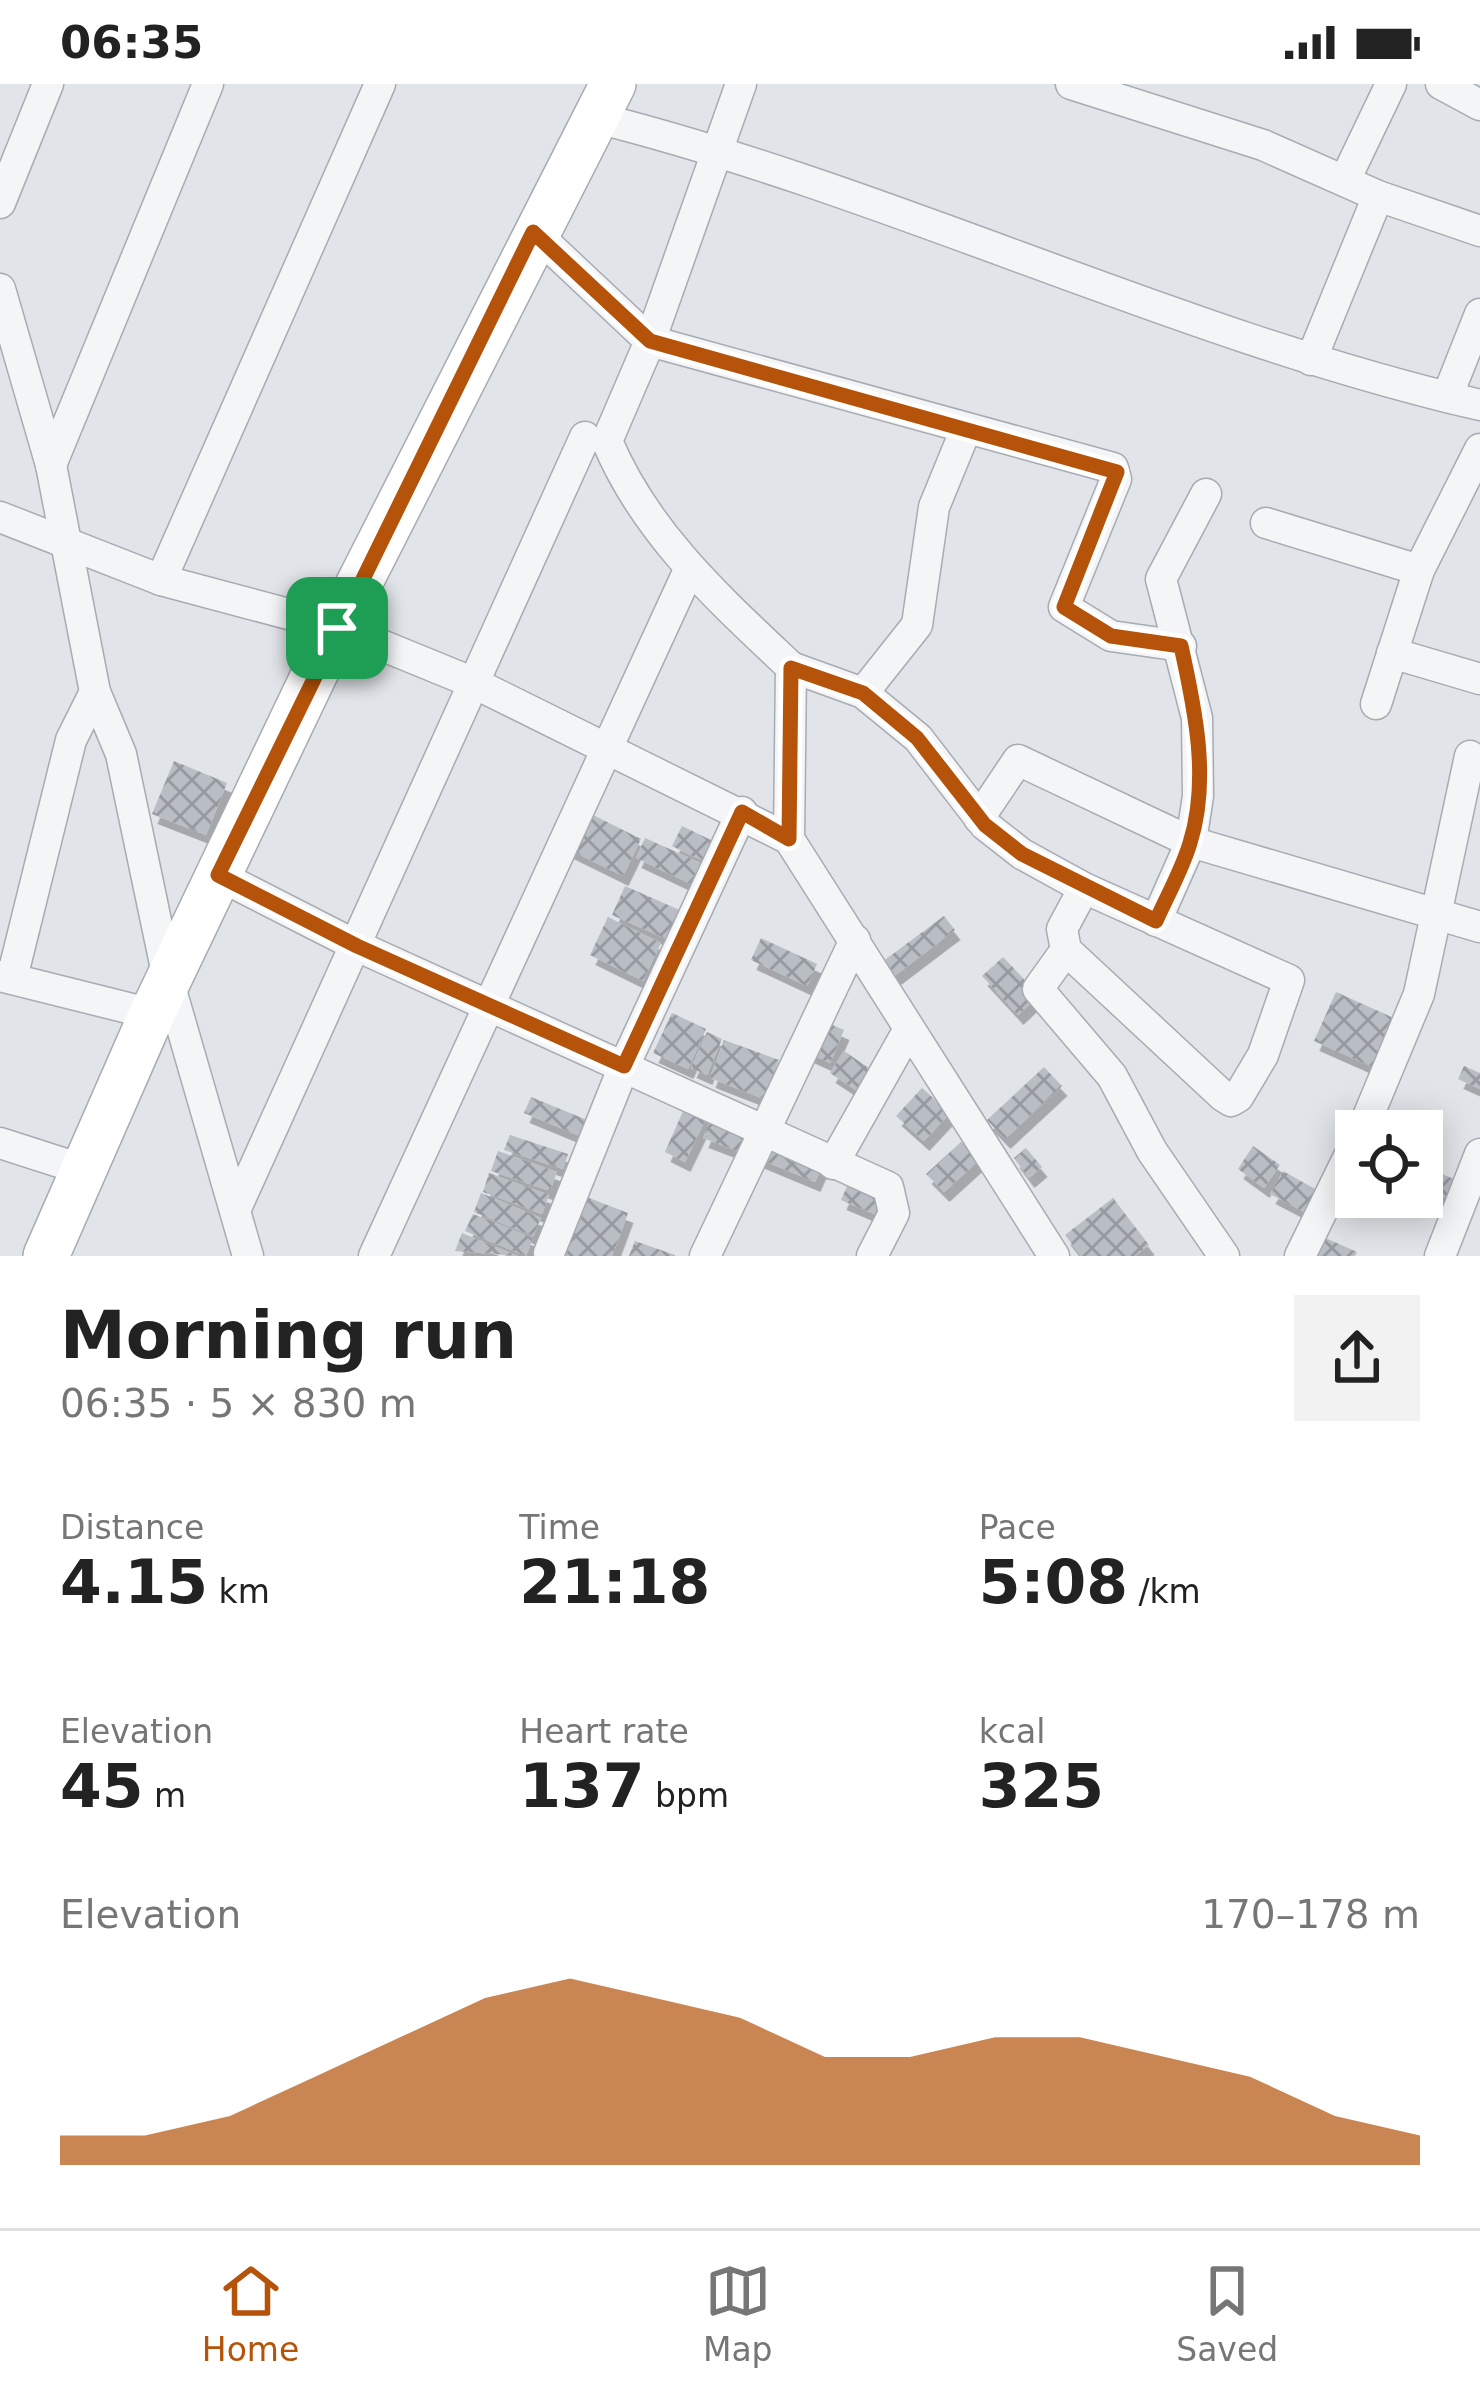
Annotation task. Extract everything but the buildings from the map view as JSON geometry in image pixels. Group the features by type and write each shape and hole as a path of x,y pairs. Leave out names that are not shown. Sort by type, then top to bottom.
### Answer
{"main road":[{"path":"55,1253 83,1170 218,875 533,232 605,101"}],"street":[{"path":"0,203 48,84"},
{"path":"51,465 208,84"},
{"path":"161,580 380,84"},
{"path":"741,84 650,341 607,441 623,478 688,570 791,668 863,693 917,738 979,818 1022,854 1084,888 1289,980 1263,1055 1231,1101 1066,950 1063,929 1084,888"},
{"path":"1071,84 1263,145 1378,196 1480,231"},
{"path":"1345,181 1391,84"},
{"path":"1442,84 1480,105"},
{"path":"605,101 718,148 1311,360 1480,405"},
{"path":"1311,360 1378,196"},
{"path":"533,232 650,341 1117,472 1064,607 1111,636 1181,646"},
{"path":"0,289 51,465 95,692 121,754 160,999 237,1207 248,1256"},
{"path":"1447,397 1480,314"},
{"path":"863,693 917,625 934,507 966,429"},
{"path":"237,1207 585,437"},
{"path":"1376,704 1419,570 1480,449"},
{"path":"1156,921 1191,842 1198,796 1197,718 1160,578 1205,494"},
{"path":"0,517 161,580 337,628 475,682 789,839 1054,1256"},
{"path":"1266,523 1419,570"},
{"path":"374,1256 688,570"},
{"path":"1392,653 1480,679"},
{"path":"789,839 791,668"},
{"path":"95,692 71,740 6,977 160,999"},
{"path":"1371,1110 1419,994 1470,756"},
{"path":"979,818 1018,760 1191,842 1480,927"},
{"path":"549,1253 624,1066 742,812"},
{"path":"218,875 357,946 491,1003 894,1195 894,1213 872,1256"},
{"path":"705,1256 855,940"},
{"path":"1066,950 1042,978 1040,994 1112,1076 1152,1151 1224,1256"},
{"path":"833,1165 908,1029"},
{"path":"0,1143 83,1170"},
{"path":"1440,1256 1480,1154"},
{"path":"1300,1256 1335,1185"}],"route":[{"path":"533,232 650,341 1113,468 1116,479 1064,607 1069,615 1111,636 1181,646 1197,718 1198,796 1191,842 1156,921 1022,854 985,825 917,738 863,693 791,668 789,839 742,812 624,1066 357,946 218,875 337,628 533,232"}]}
